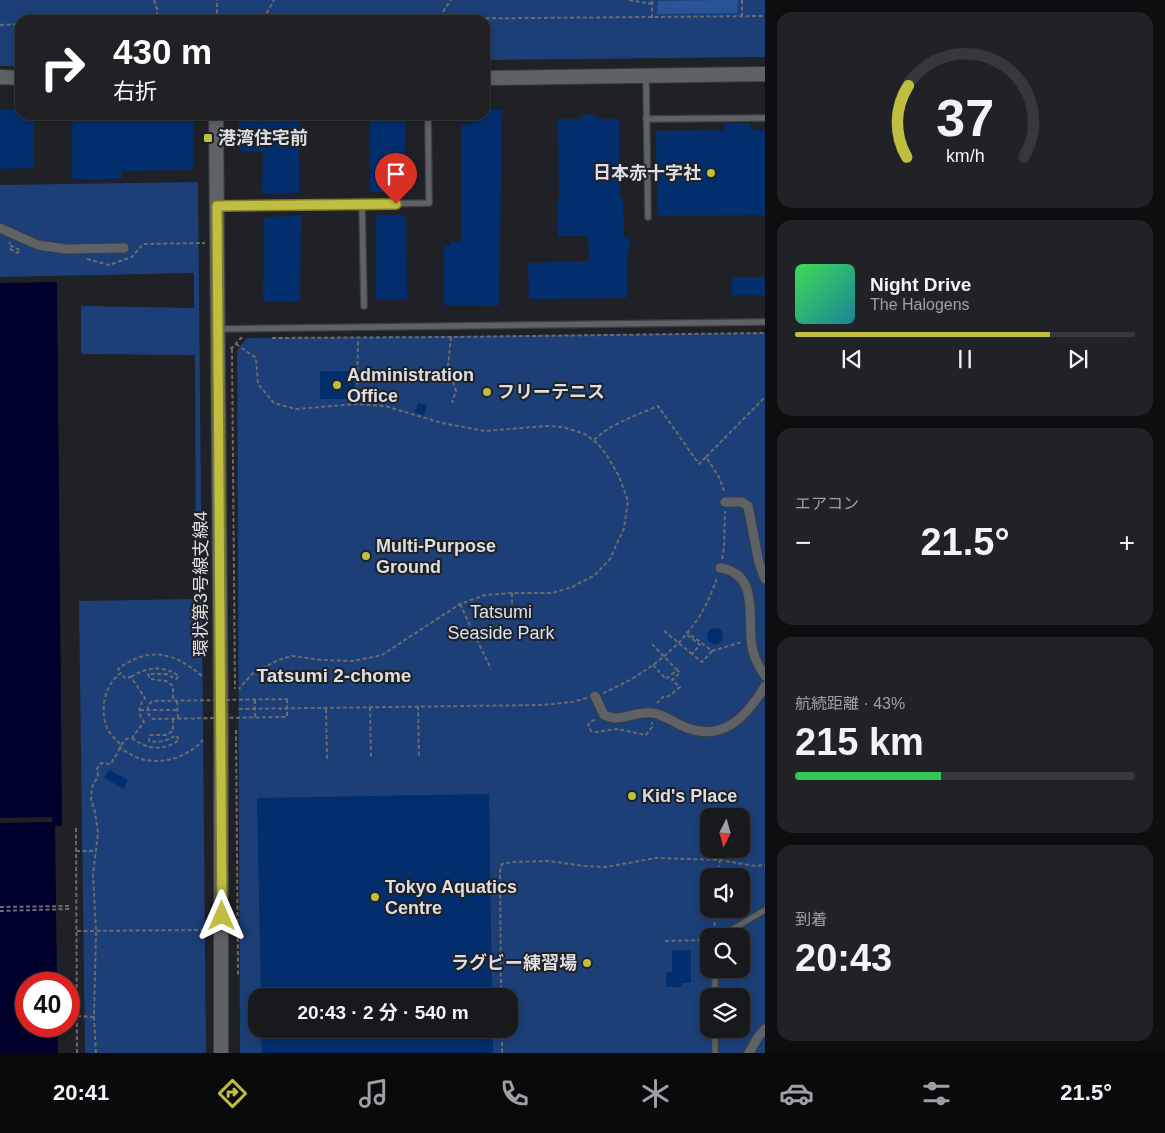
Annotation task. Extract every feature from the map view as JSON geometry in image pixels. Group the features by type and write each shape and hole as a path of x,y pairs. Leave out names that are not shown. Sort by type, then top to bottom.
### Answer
{"street":[{"path":"490,78 765,74"},
{"path":"0,77 15,78"},
{"name":"環状第3号線支線4","path":"216,120 221,1053"},
{"path":"0,228 38,245 66,249 124,248"},
{"path":"725,502 742,502 748,506 759,563 765,579"},
{"path":"720,568 730,569 744,579 749,597 752,639 756,661 765,676"},
{"path":"595,696 604,715 614,718 638,713 653,713 698,732 730,727 756,701 765,686"},
{"path":"750,1053 758,1037 765,1029"}],"lane":[{"path":"646,76 648,217"},
{"path":"646,119 765,118"},
{"path":"217,206 429,203 428,120"},
{"path":"362,204 364,306"},
{"path":"218,329 765,322"},
{"path":"735,928 765,910"},
{"path":"715,1038 716,1053"}],"path":[{"path":"154,0 157,15"},
{"path":"217,0 217,15"},
{"path":"267,15 274,0"},
{"path":"442,15 451,0"},
{"path":"629,0 652,4"},
{"path":"652,0 652,18"},
{"path":"742,0 742,17"},
{"path":"490,18 765,16"},
{"path":"0,25 15,24"},
{"path":"10,241 9,244 20,250 18,253 10,249"},
{"path":"270,338 765,333"},
{"path":"451,337 448,366 456,391 452,403"},
{"path":"236,344 256,358 258,384 274,403 296,409 357,404 385,406 442,424 485,431 546,426 562,427 585,434 598,444 619,476 628,501 624,528 610,559 595,575 572,587 552,593 484,594 460,604 382,655 352,662 292,656 278,660 252,674 237,689 231,348 241,338 250,338"},
{"path":"357,404 358,338"},
{"path":"594,440 604,430 614,424 658,406 699,464 765,398"},
{"path":"239,709 543,705 572,702 595,696 626,683 664,656 698,619 710,596 720,568 724,548 725,502 721,482 706,457"},
{"path":"512,593 512,611"},
{"path":"460,604 491,669"},
{"path":"664,630 702,662 712,651 752,639"},
{"path":"686,633 712,651"},
{"path":"686,633 700,645 692,654"},
{"path":"652,644 677,670"},
{"path":"173,701 173,686 166,681 150,679 148,674 166,674 176,679 179,676 173,672 155,668 145,669 132,677 125,678 118,669 129,661 148,654 164,655 178,658 202,676"},
{"path":"121,673 111,682 105,697 105,718 108,729 120,747 141,759 161,761 180,756 196,747 202,740"},
{"path":"96,1053 94,1017 96,931 93,875 98,833 96,812 91,799 92,787 98,776 97,769 101,763 111,764 126,739 132,738 144,722 141,719 140,705 145,698 132,677"},
{"path":"287,699 287,717 153,719 149,716 147,708 152,701 177,701 287,699"},
{"path":"255,700 255,717"},
{"path":"177,701 178,718"},
{"path":"418,706 419,758"},
{"path":"370,707 371,759"},
{"path":"326,708 327,759"},
{"path":"140,710 178,710"},
{"path":"132,738 147,747 161,748 172,744 179,740 176,735 160,743 149,741 150,735 166,734 173,731 173,718"},
{"path":"236,730 238,975"},
{"path":"76,828 77,972"},
{"path":"76,851 95,851"},
{"path":"501,988 500,871 502,864 548,861 606,867 656,858 720,860 755,866 765,865"},
{"path":"718,868 720,860"},
{"path":"0,907 69,906 69,910 0,911"},
{"path":"77,931 204,930"},
{"path":"664,941 700,940"},
{"path":"80,1016 94,1017"},
{"path":"77,1037 77,1053"},
{"path":"502,1038 502,1053"}],"green space":[{"path":"0,0 765,0 765,57 490,60 490,15 15,15 15,66 0,66"},
{"path":"198,182 206,1053 85,1053 79,601 196,599 195,355 81,354 81,306 194,308 194,273 0,277 0,185"},
{"name":"Tatsumi Seaside Park","path":"765,333 765,1053 240,1053 237,350 247,338"}],"shaded area":[{"path":"738,0 737,13 657,14 658,1"},
{"path":"57,282 62,826 55,826 57,972 15,972 15,1037 57,1037 58,1053 0,1053 0,283"}],"pier":[{"path":"52,817 52,822 0,823 0,818"}],"building":[{"path":"0,110 15,110 15,120 34,120 34,168 0,169"},
{"path":"490,110 502,110 499,306 444,305 444,246 450,246 450,242 461,242 461,124 471,124 471,120 490,120"},
{"path":"583,115 593,115 598,119 619,119 620,198 623,198 624,238 629,237 630,250 627,250 627,298 529,299 528,263 589,261 588,236 558,236 558,119 581,119"},
{"path":"72,120 193,120 193,170 122,171 122,179 72,179"},
{"path":"239,120 299,120 299,193 262,194 263,152 239,151"},
{"path":"370,120 405,120 405,192 370,192"},
{"name":"日本赤十字社","path":"724,123 750,123 750,130 765,130 765,215 657,216 656,131 725,130"},
{"path":"376,215 406,215 407,299 376,300"},
{"path":"301,216 300,301 263,301 264,217"},
{"path":"732,277 765,277 765,295 732,295"},
{"name":"Administration Office","path":"320,371 354,371 354,399 320,399"},
{"path":"418,403 427,405 424,415 415,412"},
{"path":"715,628 721,630 723,636 721,642 715,644 709,642 707,636 709,630"},
{"path":"109,770 128,780 124,789 104,778"},
{"name":"Tokyo Aquatics Centre","path":"489,794 492,988 261,988 257,798"},
{"path":"672,950 691,950 691,983 682,983 682,987 666,987 666,972 672,972"},
{"path":"261,1038 493,1038 493,1053 262,1053"}],"place":[{"name":"港湾住宅前","path":"208,138"},
{"name":"日本赤十字社","path":"711,173"},
{"name":"Administration Office","path":"337,385"},
{"name":"フリーテニス","path":"487,392"},
{"name":"Multi-Purpose Ground","path":"366,556"},
{"name":"Kid's Place","path":"632,796"},
{"name":"Tokyo Aquatics Centre","path":"375,897"},
{"name":"ラグビー練習場","path":"587,963"}],"district":[{"name":"Tatsumi 2-chome","path":"334,675"}],"route":[{"path":"222,916 217,206 396,204"}]}
